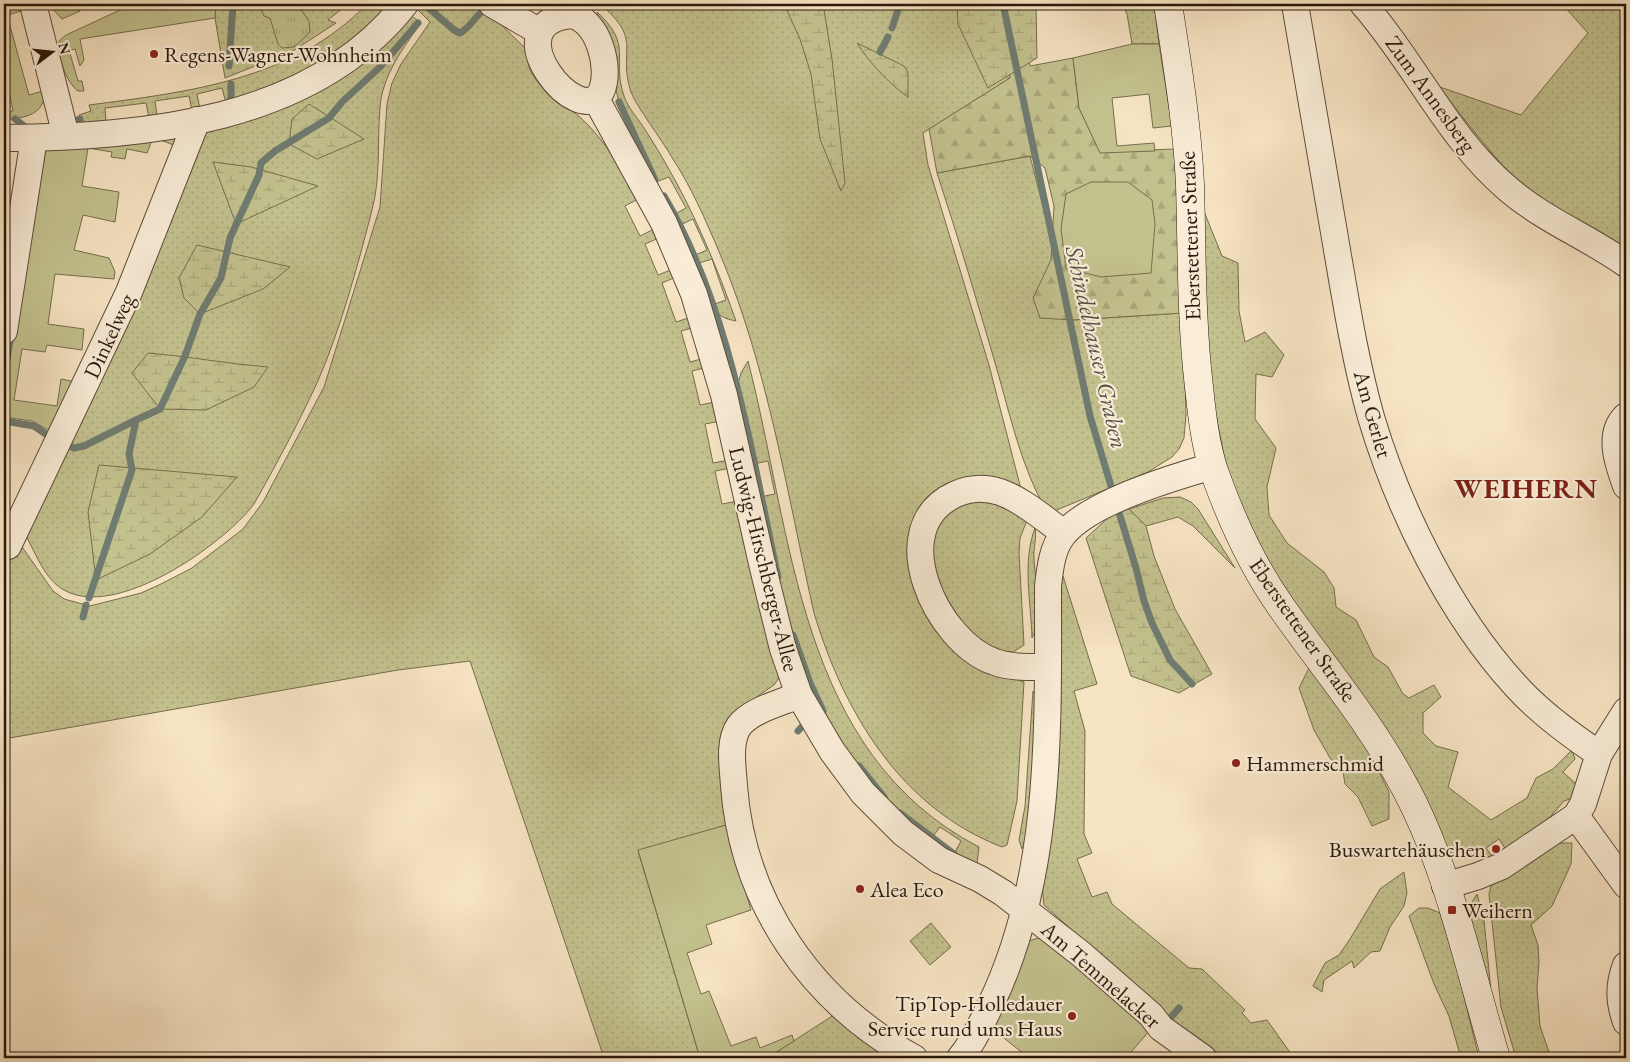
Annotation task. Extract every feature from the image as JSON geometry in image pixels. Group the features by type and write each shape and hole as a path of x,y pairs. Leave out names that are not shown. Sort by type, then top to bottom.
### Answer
{"main road":[{"name":"Eberstettener Straße","path":"1168,4 1180,82 1190,180 1195,358 1205,434 1213,466 1228,507 1253,561 1281,606 1355,706 1403,783 1423,827 1445,886 1496,1058"}],"street":[{"path":"33,4 66,136"},
{"path":"4,138 66,136 197,120 256,105 291,92 319,78 359,52 388,25 405,4"},
{"path":"492,4 540,32"},
{"name":"Am Gerlet","path":"1295,4 1352,332 1372,417 1392,480 1407,515 1462,616 1496,663 1535,705 1599,754"},
{"name":"Zum Annesberg","path":"1364,4 1403,56 1454,132 1506,188 1545,217 1626,264"},
{"path":"562,16 576,16 586,22 596,37 603,57 602,88 596,99 589,101 576,99 568,95 552,79 541,58 538,39 540,32 548,22 562,16"},
{"name":"Ludwig-Hirschberger-Allee","path":"596,99 664,223 694,294 724,395 772,608 799,695 832,751 881,813 921,847 958,870 992,885 1024,910"},
{"name":"Dinkelweg","path":"8,546 129,292 197,120"},
{"path":"4,331 34,138"},
{"path":"1626,416 1616,432 1617,456 1626,486"},
{"path":"960,1058 973,1039 996,993 1008,963 1024,910 1041,809 1047,744 1049,578 1054,553 1064,533 1090,513 1115,501 1213,466"},
{"path":"1048,667 996,663 983,657 965,643 949,625 930,596 923,578 921,542 924,527 931,513 940,504 957,494 974,489 1001,492 1064,533"},
{"path":"799,695 748,719 739,726 735,735 733,746 734,792 742,838 751,872 775,925 799,962 818,984 865,1026 914,1058"},
{"path":"1445,886 1484,874 1502,866 1576,816 1599,754 1626,711"},
{"path":"1576,816 1626,885"},
{"name":"Am Temmelacker","path":"1024,910 1081,954 1151,1015 1161,1028 1203,1058"},
{"path":"1626,965 1619,988 1621,1009 1626,1022"}],"green space":[{"path":"15,4 23,4 25,10 7,15 29,95 46,90 41,105 32,114 4,120 4,113 13,111 4,68 4,19"},
{"path":"48,4 77,4 80,11 62,19"},
{"path":"133,4 216,4 215,18 80,39 84,60 80,66 75,49 69,50 78,81 82,81 84,91 78,91 70,82 63,68 59,54 59,41 66,35"},
{"path":"216,4 348,4 328,20 336,23 293,51 225,78 215,18"},
{"path":"259,4 297,4 309,21 310,32 294,47 282,48 278,44 270,18 264,16"},
{"path":"367,4 385,4 391,10 352,42 291,80 226,103 222,88 197,94 200,109 192,111 189,96 155,101 157,116 149,118 146,103 105,108 106,123 85,123 79,115 91,111 89,105 201,87 238,78 273,66 307,50 338,30"},
{"path":"416,4 480,4 529,52 529,66 537,80 548,92 581,118 598,136 619,166 638,199 625,206 640,236 654,229 659,238 645,244 658,275 673,269 676,277 662,283 676,322 691,317 695,327 681,331 690,362 705,358 708,367 692,371 700,405 715,402 721,421 705,424 713,463 729,460 731,468 715,471 722,504 738,501 780,671 779,678 774,685 745,705 721,787 726,825 638,851 700,1058 604,1058 470,661 398,670 4,739 4,555 20,544 53,591 64,599 90,606 141,593 192,568 243,529 263,502 324,387 380,207 387,104 392,83 401,64 430,22 414,6"},
{"path":"600,4 998,4 1010,78 923,133 928,165 989,365 1022,493 972,480 912,559 986,667 1024,682 1017,801 1007,845 1002,847 966,830 934,808 906,782 881,753 860,721 842,686 814,613 775,431 764,386 737,297 692,191 631,92 627,77 627,46 621,27"},
{"path":"784,4 823,4 832,59 845,183 841,191 820,139 811,74 800,39"},
{"path":"957,4 1036,4 1037,58 988,88 958,24"},
{"path":"998,4 1021,4 1030,66 1073,58 1079,108 1100,152 1174,149 1182,264 1183,313 1072,320 1040,318 1033,298 1051,260 1054,206 1045,168 1030,156 937,173 929,129 1010,78"},
{"path":"1122,4 1154,4 1159,44 1132,44 1127,14"},
{"path":"1562,4 1626,4 1626,254 1570,220 1510,175 1437,86 1521,115 1588,33"},
{"path":"597,12 615,34 620,52 621,83 624,96 658,150 696,221 713,261 721,281 736,321 722,316 714,309 712,305 726,300 712,259 696,264 693,256 707,250 693,219 680,225 675,214 686,208 669,177 656,182 619,102"},
{"path":"410,15 421,23 394,63 382,96 375,197 341,320 317,383 287,444 254,504 219,539 167,574 139,587 111,595 86,597 64,590 51,580 46,573 25,534 204,134"},
{"path":"857,43 904,66 908,72 908,97 880,72"},
{"path":"1132,44 1159,44 1172,126 1153,128 1149,94 1112,98 1117,146 1154,143 1155,151 1100,153 1079,108 1073,58"},
{"path":"309,104 364,139 317,159 289,144 292,119"},
{"path":"166,133 176,136 176,146 153,137 147,153 127,149 125,159 111,157 112,152 88,148 82,186 119,192 115,222 83,215 74,250 109,258 115,272 114,279 55,274 48,324 84,329 82,350 47,345 45,352 22,349 14,400 57,406 61,379 77,382 52,432 32,421 4,417 4,378 40,151 45,145 53,141"},
{"path":"1030,156 1072,320 1183,313 1186,415 1184,438 1179,449 1172,457 1148,472 1052,512 1046,510 1023,458 975,293 937,173"},
{"path":"213,162 251,167 318,186 236,224"},
{"path":"1091,182 1128,182 1152,200 1155,224 1151,273 1101,277 1066,268 1061,229 1066,194"},
{"path":"1201,204 1222,256 1238,263 1239,311 1245,342 1265,332 1284,355 1272,377 1256,374 1255,419 1276,448 1267,487 1269,515 1287,543 1324,572 1334,588 1336,607 1356,620 1374,657 1388,667 1403,694 1409,698 1434,685 1441,697 1423,713 1423,733 1436,746 1458,752 1448,787 1491,820 1527,798 1536,778 1553,769 1572,750 1575,759 1563,772 1575,783 1578,796 1564,801 1545,823 1506,850 1499,839 1486,848 1494,859 1476,858 1449,852 1374,720 1257,546 1231,490 1207,370"},
{"path":"197,245 290,267 263,289 200,314 184,298 179,278"},
{"path":"148,353 268,367 254,387 206,410 160,409 132,373"},
{"path":"748,361 793,566 812,634 838,698 873,756 919,806 979,847 977,864 954,854 961,841 940,827 931,839 890,805 843,743 808,677 786,608 760,497 775,494 768,461 753,464 736,391 741,373"},
{"path":"99,465 237,477 202,517 150,554 96,580 88,512"},
{"path":"1180,497 1191,502 1198,509 1235,568 1193,526 1178,517 1146,526 1129,509 1163,498"},
{"path":"987,498 1028,518 1020,538 1019,553 1024,645 1013,652 995,650 969,633 939,591 930,551 939,520 957,502"},
{"path":"1129,509 1146,526 1154,556 1175,609 1212,674 1179,693 1131,676 1086,538 1110,516"},
{"path":"1035,528 1034,559 1039,610 1036,630 1032,638 1028,568 1031,541"},
{"path":"1063,576 1097,684 1074,691 1085,731 1084,834 1092,853 1077,859 1092,897 1107,892 1112,904 1189,968 1202,969 1245,1010 1242,1013 1251,1023 1267,1020 1294,1058 1226,1058 1165,1019 1161,1010 1044,905 1042,885 1059,764 1060,587"},
{"path":"1310,666 1367,747 1389,792 1389,819 1372,826 1358,797 1345,784 1343,772 1330,758 1314,730 1299,688"},
{"path":"1033,691 1039,708 1027,836 1022,849 1019,840 1025,806"},
{"path":"726,825 751,910 706,925 712,944 687,953 701,994 709,991 731,1046 756,1037 760,1048 792,1035 794,1041 767,1058 700,1058 638,850"},
{"path":"1556,843 1572,843 1571,864 1552,906 1531,925 1538,945 1537,989 1540,1026 1551,1058 1516,1058 1501,1007 1489,894 1491,886 1497,881"},
{"path":"1404,872 1407,893 1404,906 1390,927 1380,951 1371,952 1354,968 1352,961 1324,980 1322,992 1313,986 1325,963 1339,955 1380,889"},
{"path":"1477,894 1484,920 1492,1001 1468,909"},
{"path":"1419,908 1428,908 1440,913 1458,972 1479,1058 1461,1058 1449,1016 1434,984 1409,916"},
{"path":"931,923 951,947 930,965 910,941"},
{"path":"1041,937 1151,1029 1126,1058 1029,1058 990,1027 1026,942"},
{"path":"837,1013 891,1058 767,1058"}],"waterway":[{"path":"229,66 233,4"},
{"path":"424,4 460,33 485,9"},
{"path":"892,28 900,4"},
{"name":"Schindelhauser Graben","path":"1003,4 1090,416 1114,496"},
{"path":"89,598 132,470 129,454 136,420 160,409 185,356 200,314 221,278 230,238 259,175 261,163 275,151 329,118 342,102 380,67 418,23"},
{"path":"880,52 888,37"},
{"path":"228,106 231,101 231,84"},
{"path":"619,102 655,180"},
{"path":"15,119 28,129"},
{"path":"68,123 80,119"},
{"path":"664,196 687,240 706,286 722,333 736,381 778,577"},
{"path":"4,378 11,335"},
{"path":"4,421 34,426 53,439 74,448 84,446 136,420"},
{"name":"Schindelhauser Graben","path":"1117,506 1152,623 1170,660 1192,684"},
{"path":"83,617 86,605"},
{"path":"793,635 810,683 823,711"},
{"path":"798,731 808,720"},
{"path":"859,766 884,797"},
{"path":"900,813 954,854"},
{"path":"1165,1024 1179,1008"}],"place":[{"name":"Regens-Wagner-Wohnheim","path":"154,54"},
{"name":"Hammerschmid","path":"1236,763"},
{"name":"Buswartehäuschen","path":"1496,849"},
{"name":"Alea Eco","path":"860,889"},
{"name":"Weihern","path":"1452,910"},
{"name":"TipTop-Holledauer Service rund ums Haus","path":"1072,1016"}],"district":[{"name":"WEIHERN","path":"1526,488"}]}
